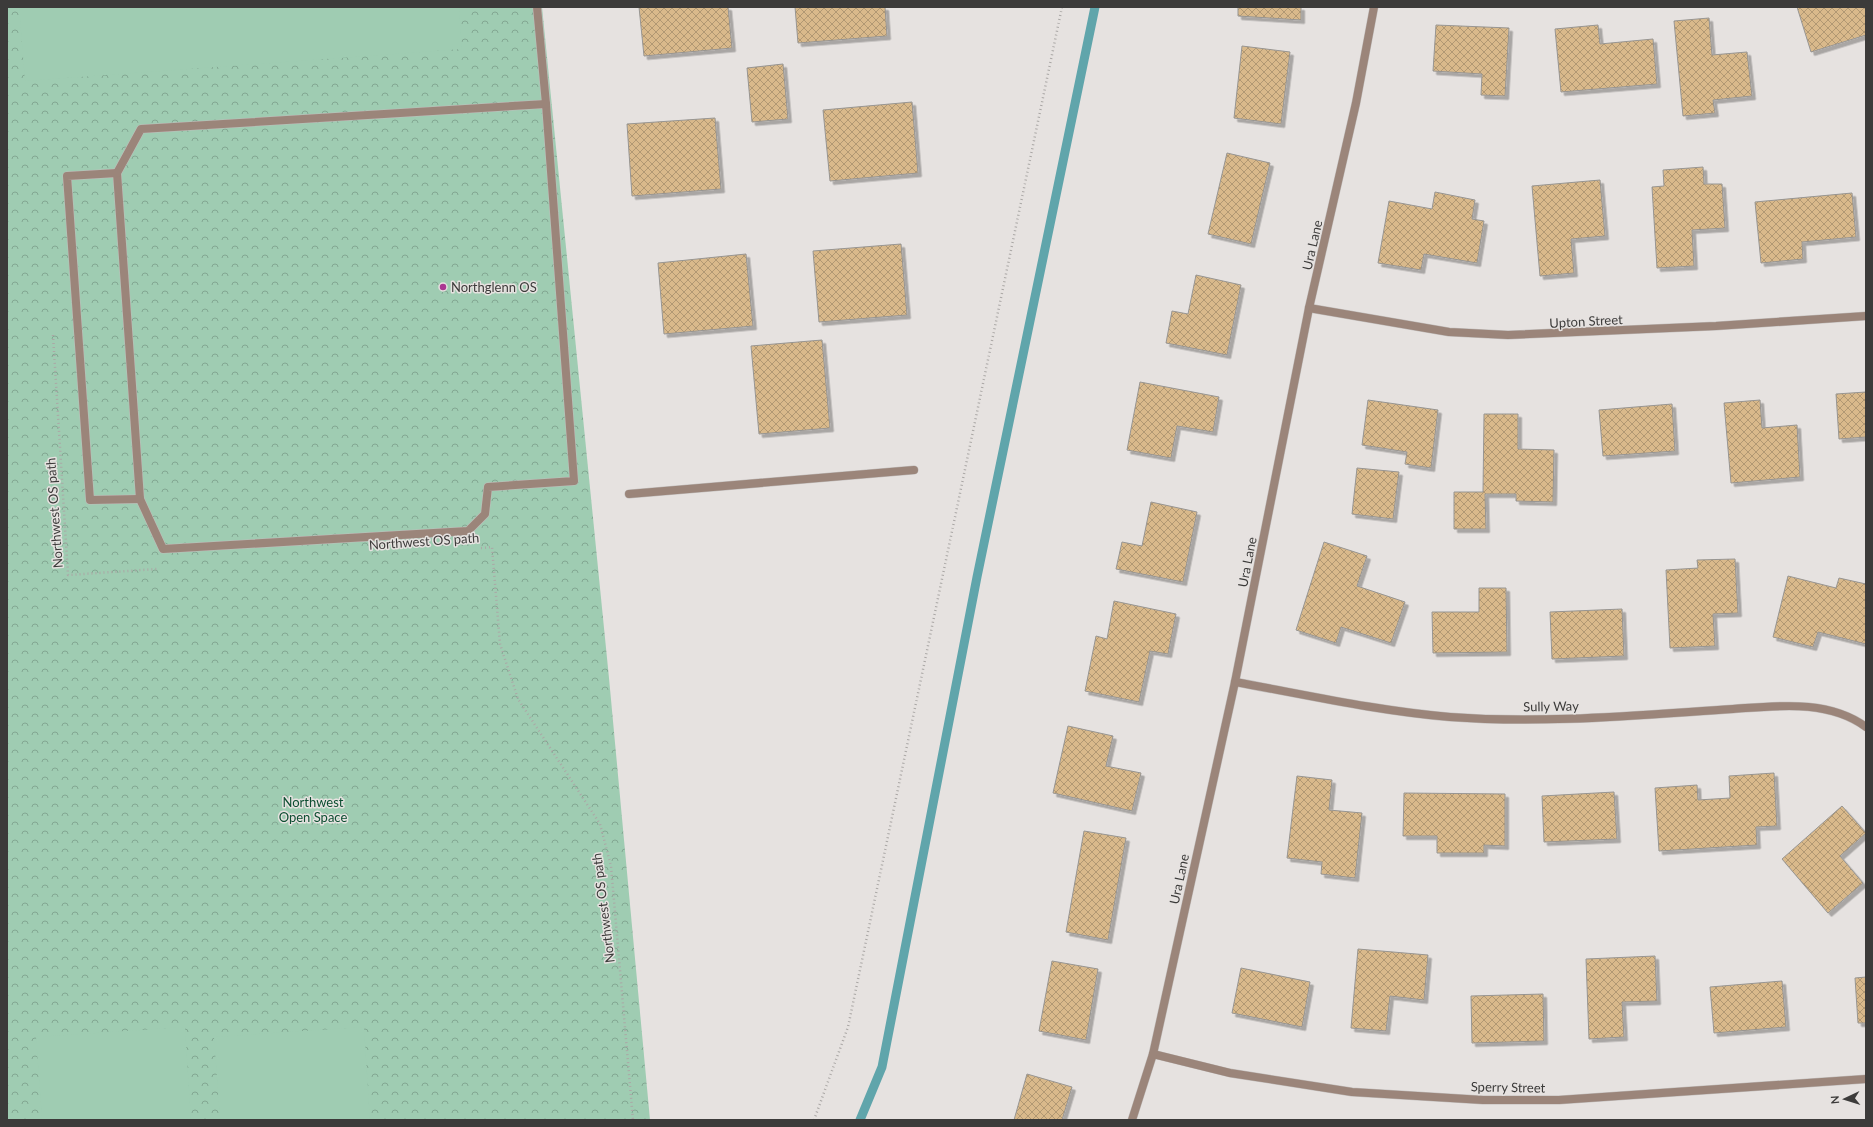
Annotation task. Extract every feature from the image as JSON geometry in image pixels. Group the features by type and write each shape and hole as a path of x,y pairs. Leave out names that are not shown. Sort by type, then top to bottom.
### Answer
{"street":[{"path":"537,7 546,104 574,481 488,487 485,514 468,531 163,549 140,499 117,173 141,129 546,104"},
{"name":"Ura Lane","path":"1132,1120 1153,1054 1235,682 1310,308 1356,103 1374,7"},
{"path":"117,173 67,176 67,184 90,500 140,499"},
{"name":"Upton Street","path":"1310,308 1449,332 1508,335 1716,326 1866,316"},
{"path":"629,494 914,470"},
{"name":"Sully Way","path":"1235,682 1387,710 1452,717 1509,719 1591,717 1789,706 1834,710 1856,720 1866,727"},
{"name":"Sperry Street","path":"1153,1054 1230,1073 1352,1092 1484,1100 1559,1100 1866,1079"}],"path":[{"path":"814,1120 848,1027 1062,7"},
{"name":"Northwest OS path","path":"53,335 68,574 162,568"},
{"name":"Northwest OS path","path":"476,548 492,547 500,644 518,700 600,824 611,866 633,1120"}],"green space":[{"name":"Northwest Open Space","path":"7,7 542,7 609,678 650,1120 7,1120"},
{"path":"19,7 459,7 462,49 25,81"},
{"path":"185,1027 191,1120 42,1120 36,1037"},
{"path":"364,1027 370,1120 220,1120 214,1037"}],"building":[{"path":"639,7 728,7 732,48 644,56"},
{"path":"795,7 885,7 887,36 798,43"},
{"path":"1238,7 1301,7 1301,20 1238,16"},
{"path":"1797,7 1866,7 1866,35 1811,52"},
{"path":"1709,18 1712,55 1747,52 1752,96 1713,100 1715,113 1683,116 1674,21"},
{"path":"1436,25 1509,28 1505,96 1481,95 1482,74 1433,71"},
{"path":"1598,25 1600,44 1653,39 1657,84 1561,92 1555,29"},
{"path":"1242,46 1290,52 1281,124 1234,118"},
{"path":"783,64 788,119 752,122 747,68"},
{"path":"912,102 918,173 830,181 823,110"},
{"path":"715,118 721,189 632,196 627,124"},
{"path":"1227,153 1270,163 1251,244 1208,234"},
{"path":"1703,167 1704,184 1722,184 1725,228 1692,230 1694,266 1657,268 1652,187 1664,186 1663,170"},
{"path":"1600,180 1605,236 1571,239 1574,273 1540,276 1532,186"},
{"path":"1435,192 1475,200 1472,219 1484,221 1477,263 1424,254 1421,270 1378,263 1389,201 1432,209"},
{"path":"1852,193 1856,237 1802,242 1803,259 1761,263 1755,202"},
{"path":"901,244 907,315 819,322 813,251"},
{"path":"746,254 753,326 664,334 658,263"},
{"path":"1196,275 1241,285 1227,355 1166,343 1172,311 1188,314"},
{"path":"822,340 830,428 759,434 751,346"},
{"path":"1140,382 1219,397 1213,432 1177,426 1171,458 1127,450"},
{"path":"1866,392 1866,437 1839,439 1836,394"},
{"path":"1368,400 1438,410 1431,468 1405,464 1407,452 1362,445"},
{"path":"1760,400 1762,428 1797,425 1800,477 1731,483 1724,403"},
{"path":"1672,404 1675,451 1603,456 1599,410"},
{"path":"1484,414 1518,414 1518,449 1554,450 1553,502 1516,501 1516,494 1485,494 1486,529 1454,529 1454,492 1483,492"},
{"path":"1357,468 1399,472 1393,519 1352,514"},
{"path":"1151,502 1197,512 1183,582 1116,569 1122,542 1142,546"},
{"path":"1324,542 1367,556 1357,586 1405,602 1391,643 1341,627 1336,643 1296,630"},
{"path":"1735,559 1738,613 1713,614 1715,646 1670,648 1666,570 1698,568 1697,560"},
{"path":"1788,576 1836,588 1839,578 1866,584 1866,644 1818,632 1813,647 1773,637"},
{"path":"1479,588 1506,588 1507,652 1433,653 1432,612 1479,612"},
{"path":"1114,601 1176,614 1168,654 1150,651 1139,702 1085,691 1096,636 1107,639"},
{"path":"1622,609 1624,656 1552,659 1550,612"},
{"path":"1068,726 1113,736 1106,766 1141,773 1132,811 1053,793"},
{"path":"1774,773 1777,826 1756,827 1757,845 1659,851 1655,788 1697,785 1698,800 1730,798 1729,776"},
{"path":"1297,776 1332,780 1329,810 1362,813 1355,878 1321,874 1322,862 1287,858"},
{"path":"1614,792 1617,839 1544,842 1542,796"},
{"path":"1404,793 1505,794 1505,846 1484,845 1484,853 1437,853 1437,836 1403,836"},
{"path":"1842,806 1866,833 1840,856 1863,883 1828,913 1782,859"},
{"path":"1084,831 1126,838 1108,940 1066,932"},
{"path":"1358,949 1428,955 1424,1000 1390,996 1386,1031 1351,1028"},
{"path":"1655,956 1657,1001 1622,1002 1624,1037 1589,1039 1586,959"},
{"path":"1052,961 1098,969 1086,1040 1039,1031"},
{"path":"1241,968 1310,982 1302,1027 1232,1013"},
{"path":"1866,977 1866,1023 1858,1023 1855,978"},
{"path":"1782,981 1786,1027 1714,1033 1710,987"},
{"path":"1543,994 1544,1041 1472,1043 1471,996"},
{"path":"1027,1074 1072,1087 1062,1120 1014,1120"}],"waterway":[{"path":"860,1120 882,1067 977,577 1095,7"}],"place":[{"name":"Northglenn OS","path":"443,287"}]}
